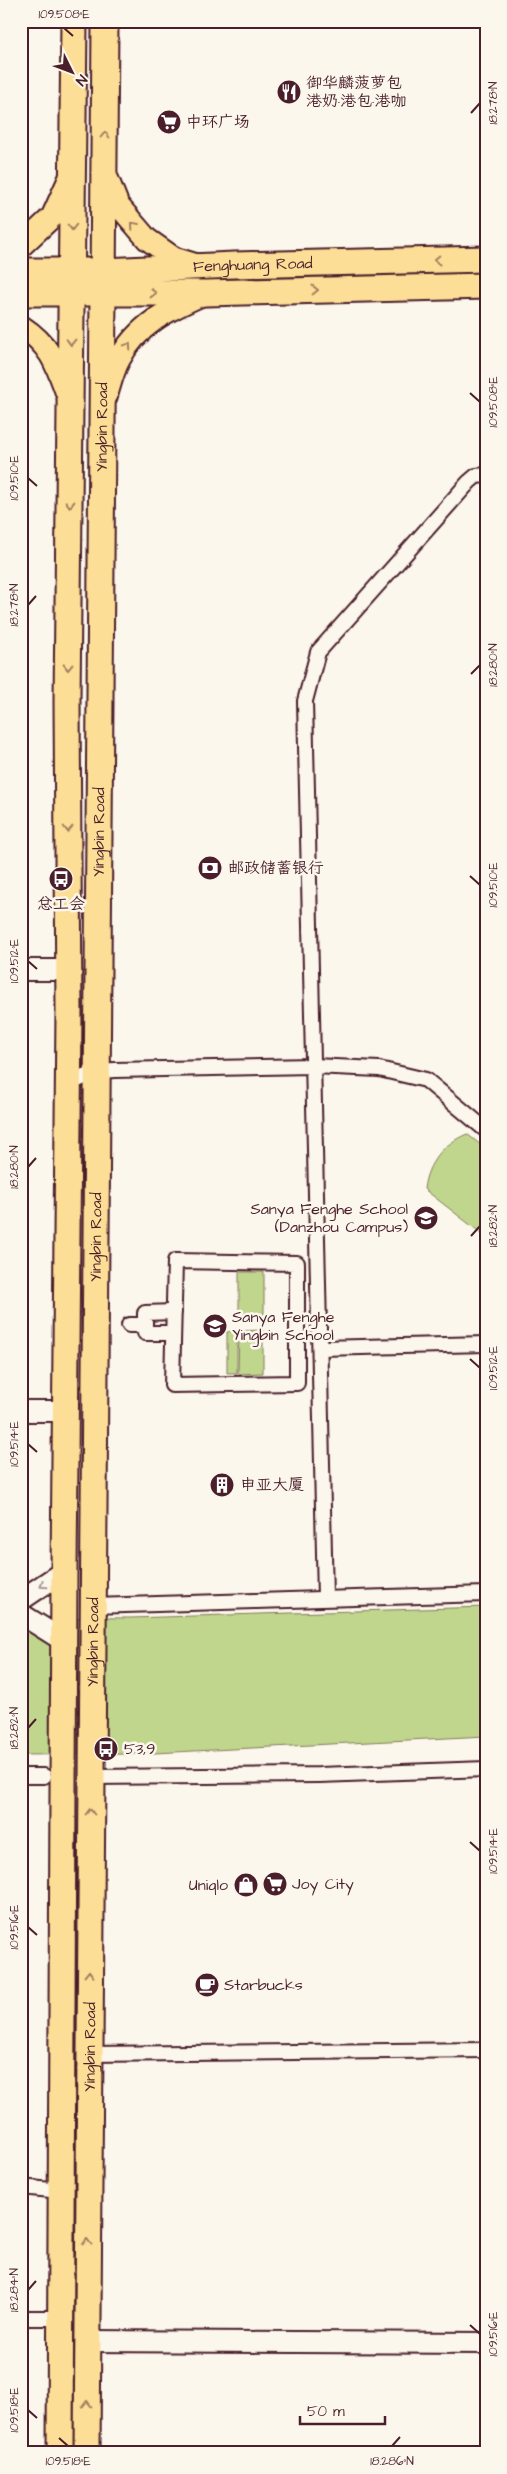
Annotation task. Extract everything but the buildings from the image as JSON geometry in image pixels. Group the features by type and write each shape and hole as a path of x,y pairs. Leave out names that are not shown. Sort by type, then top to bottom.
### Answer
{"highway":[{"name":"Yingbin Road","path":"60,2453 67,1113 70,1011 68,970 67,701 74,21"},
{"name":"Yingbin Road","path":"86,2453 90,1777 98,1112 105,21"},
{"name":"Fenghuang Road","path":"104,282 234,265 486,259"},
{"name":"Fenghuang Road","path":"21,271 72,282 104,282 206,293 486,286"},
{"name":"Fenghuang Road","path":"21,293 72,282"},
{"path":"70,1011 78,1020 84,1022 98,1015"},
{"path":"70,1011 81,1042 98,1071"},
{"path":"67,1113 98,1112"}],"main road":[{"path":"21,246 52,217 73,170"},
{"path":"105,172 118,205 147,239 174,258 204,268"},
{"path":"102,406 119,360 137,332 171,308 206,293"},
{"path":"21,326 32,333 54,358 71,403"}],"street":[{"path":"325,1598 305,701 318,652 469,482 476,476 486,475"},
{"path":"21,970 68,970"},
{"path":"68,1084 98,1071 313,1066 379,1069 426,1080 486,1130"},
{"path":"175,1262 300,1263 297,1383 172,1385 174,1312 175,1262"},
{"path":"173,1332 145,1333 145,1325 146,1313 174,1312"},
{"path":"129,1325 145,1325"},
{"path":"320,1348 486,1344"},
{"path":"21,1411 65,1411"},
{"path":"21,1600 64,1571"},
{"path":"93,1606 486,1594"},
{"path":"21,1614 64,1641"},
{"path":"90,1777 319,1775 486,1769"},
{"path":"21,1776 44,1776"},
{"path":"88,2054 486,2050"},
{"path":"21,2187 61,2191"},
{"path":"21,2318 60,2318"},
{"path":"87,2341 486,2343"}],"green space":[{"path":"467,1134 486,1149 486,1237 424,1189 429,1171 438,1156 451,1143"},
{"path":"239,1272 264,1272 264,1318 239,1319"},
{"path":"263,1330 263,1373 238,1374 239,1331"},
{"path":"237,1331 237,1373 227,1373 227,1332"},
{"path":"486,1607 486,1736 135,1754 21,1755 21,1617 130,1618"}],"place":[{"name":"御华麟菠萝包 港奶·港包·港咖","path":"289,92"},
{"name":"中环广场","path":"169,122"},
{"name":"邮政储蓄银行","path":"210,868"},
{"name":"总工会","path":"61,879"},
{"name":"Sanya Fenghe School (Danzhou Campus)","path":"426,1218"},
{"name":"Sanya Fenghe Yingbin School","path":"215,1326"},
{"name":"申亚大厦","path":"222,1485"},
{"name":"53,9","path":"106,1749"},
{"name":"Joy City","path":"275,1884"},
{"name":"Uniqlo","path":"246,1885"},
{"name":"Starbucks","path":"207,1985"}]}
